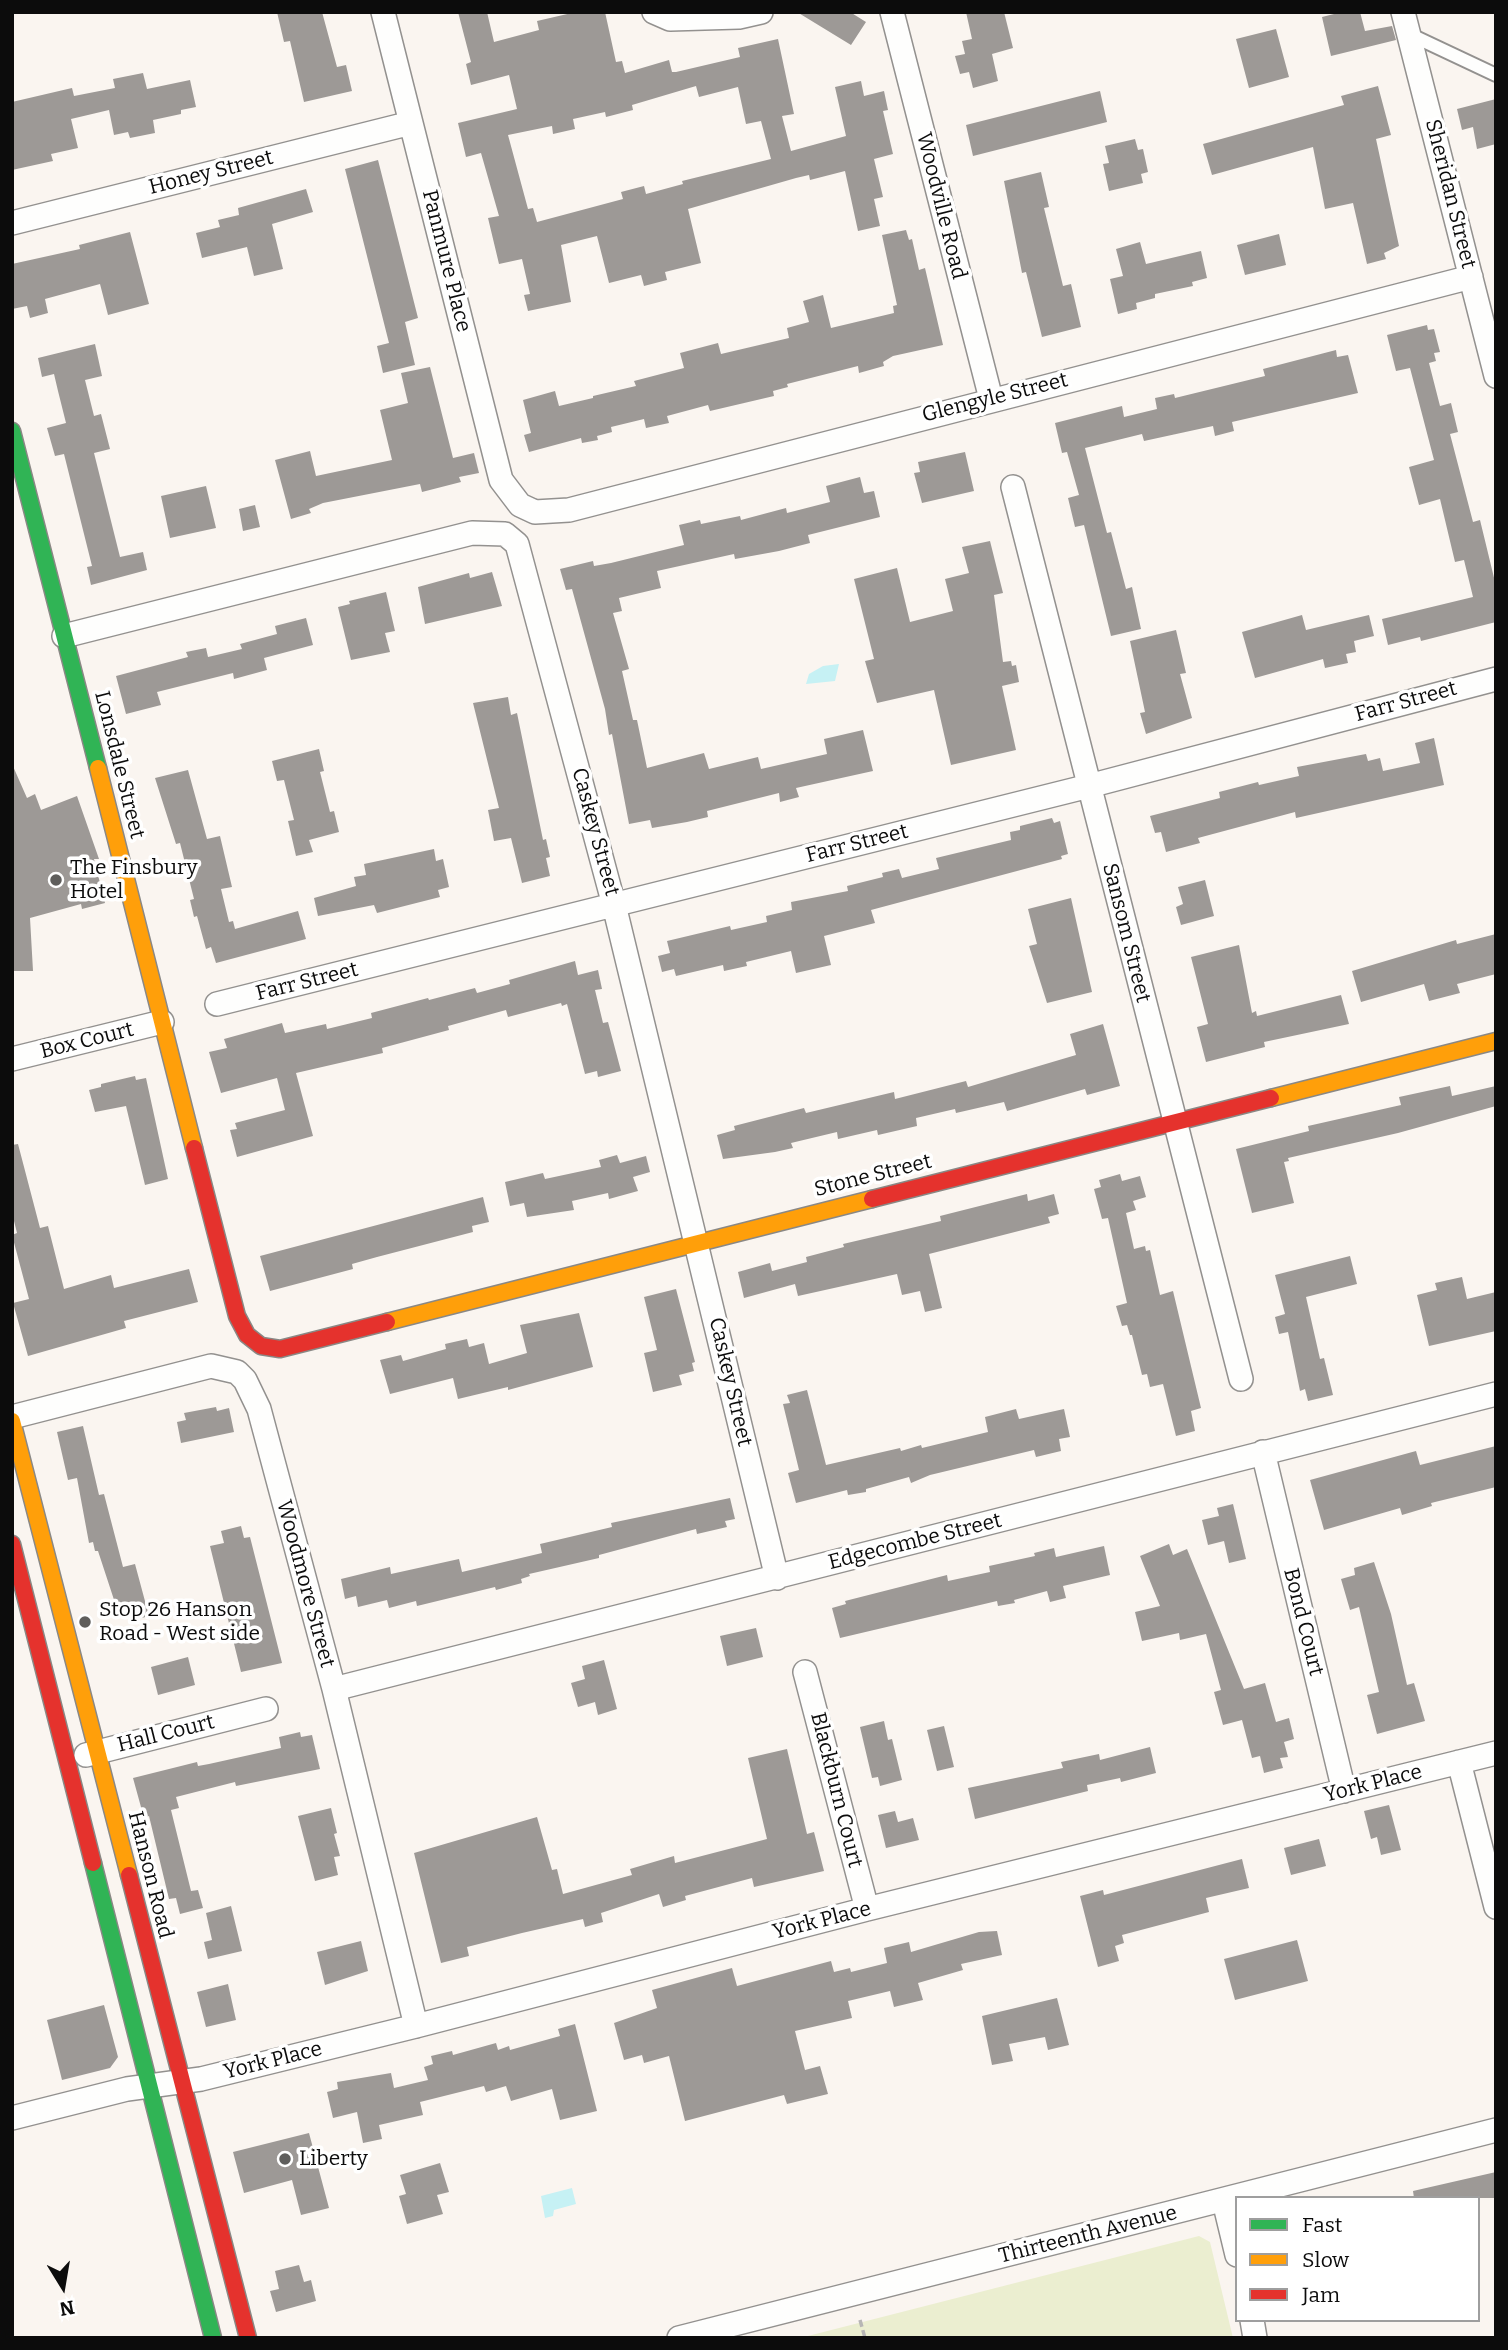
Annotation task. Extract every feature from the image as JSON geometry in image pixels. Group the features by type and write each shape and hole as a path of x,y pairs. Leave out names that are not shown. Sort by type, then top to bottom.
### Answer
{"street":[{"name":"Panmure Place","path":"383,12 501,480 520,505"},
{"path":"654,12 670,19 739,17 761,12"},
{"name":"Woodville Road","path":"892,12 990,399"},
{"name":"Sheridan Street","path":"1406,23 1496,376"},
{"name":"Honey Street","path":"12,223 411,122"},
{"name":"Glengyle Street","path":"520,505 535,512 569,510 990,399 1471,277"},
{"name":"Lonsdale Street","path":"12,431 237,1316 247,1335 261,1346"},
{"name":"Sansom Street","path":"1013,487 1173,1121 1241,1378"},
{"name":"Caskey Street","path":"64,636 472,533 492,531 505,534 517,544 614,905 776,1577"},
{"name":"Farr Street","path":"217,1004 1089,786 1496,679"},
{"name":"Box Court","path":"12,1059 162,1022"},
{"name":"Stone Street","path":"261,1346 280,1349 1496,1041"},
{"name":"Woodmore Street","path":"12,1419 211,1366 237,1372 247,1383 259,1409 334,1689 416,2026"},
{"name":"Edgecombe Street","path":"334,1689 1496,1394"},
{"name":"Hanson Road","path":"12,1419 180,2082 248,2338"},
{"name":"Bond Court","path":"1263,1452 1345,1791"},
{"path":"12,1544 213,2338"},
{"name":"Blackburn Court","path":"805,1672 867,1909"},
{"name":"Hall Court","path":"67,1759 266,1709"},
{"name":"York Place","path":"12,2118 149,2085 180,2082 416,2026 867,1909 1496,1753"},
{"path":"1458,1762 1496,1907"},
{"name":"Thirteenth Avenue","path":"1243,2196 1496,2130"},
{"name":"Thirteenth Avenue","path":"679,2338 1235,2198"},
{"path":"1224,2201 1235,2247"}],"lane":[{"path":"1406,23 1496,75"}],"path":[{"path":"860,2320 865,2338"}],"green space":[{"path":"1199,2236 1210,2242 1233,2338 800,2338"}],"water":[{"path":"839,664 835,681 806,684 809,674 823,666"},
{"path":"572,2188 576,2204 554,2210 553,2216 545,2218 541,2196"}],"building":[{"path":"277,12 322,12 337,67 346,65 352,91 304,102 290,41 284,42"},
{"path":"458,12 487,12 494,42 539,30 537,21 576,12 605,12 616,62 622,61 625,73 669,60 672,72 676,72 740,57 738,48 778,39 794,114 782,116 791,151 846,136 835,87 861,81 864,96 884,91 888,110 883,111 893,154 874,159 883,197 874,199 880,226 858,231 845,171 810,180 809,175 796,178 688,209 701,263 665,272 667,280 644,286 641,275 609,283 597,236 561,245 571,302 528,311 524,295 530,294 522,259 499,264 488,218 499,216 481,153 466,157 458,123 517,109 509,75 471,85 466,64 471,62","holes":["696,86 699,97 738,87 746,124 761,121 771,159 682,181 683,184 646,194 644,186 621,192 623,199 537,222 533,208 528,209 508,135 552,126 553,134 575,129 573,119 605,112 606,117 633,110 632,105"]},
{"path":"797,12 850,12 866,22 851,45"},
{"path":"966,12 1004,12 1013,48 992,54 998,81 973,88 969,72 960,74 955,56 965,54 962,41 972,39"},
{"path":"1342,12 1360,12 1365,31 1392,26 1396,40 1331,56 1322,17"},
{"path":"1276,29 1289,77 1249,88 1236,39"},
{"path":"143,73 147,89 190,80 196,107 181,110 181,114 153,120 155,133 130,138 128,132 114,135 109,110 71,119 78,148 51,154 53,161 12,170 12,102 72,88 74,96 115,88 113,79"},
{"path":"1378,86 1391,135 1376,139 1399,246 1384,253 1386,259 1367,264 1353,203 1325,209 1313,147 1212,175 1203,144 1344,105 1341,96"},
{"path":"1100,91 1107,122 973,156 966,125"},
{"path":"1496,99 1496,144 1477,149 1473,127 1462,130 1457,109"},
{"path":"1135,139 1138,150 1143,149 1148,172 1141,174 1143,183 1109,191 1103,164 1109,163 1105,146"},
{"path":"378,160 418,318 405,322 415,365 383,373 377,346 389,343 345,169"},
{"path":"1041,172 1049,207 1044,208 1063,286 1071,284 1081,327 1042,337 1026,272 1022,273 1004,181"},
{"path":"306,189 313,212 272,224 283,269 254,276 247,247 202,258 196,233 220,227 218,220 239,215 238,208"},
{"path":"906,230 909,240 912,239 919,270 925,268 943,345 893,356 883,362 884,366 859,373 858,366 787,384 788,387 773,391 774,396 710,411 708,405 667,416 669,423 646,428 644,419 611,427 612,432 597,436 598,440 582,443 581,438 529,452 524,435 531,433 523,400 555,391 559,406 636,386 634,381 684,368 680,353 718,343 721,354 789,338 787,328 809,322 803,301 823,295 831,328 894,313 893,306 897,305 882,235"},
{"path":"130,232 149,304 108,315 100,284 45,299 48,313 30,318 27,306 12,309 12,264 80,249 79,245"},
{"path":"1279,234 1286,265 1245,275 1237,245"},
{"path":"1140,242 1146,264 1201,251 1207,278 1192,282 1193,286 1155,294 1155,298 1136,303 1137,309 1118,314 1110,279 1123,276 1116,249"},
{"path":"1427,325 1428,330 1434,329 1440,352 1434,353 1436,361 1429,363 1440,406 1451,403 1458,432 1450,434 1473,522 1480,520 1496,586 1496,622 1421,641 1420,637 1388,645 1382,619 1473,597 1464,560 1455,562 1440,499 1419,505 1409,467 1434,460 1410,368 1396,371 1387,335"},
{"path":"95,344 102,376 85,380 94,416 101,414 110,449 94,453 120,557 143,552 147,570 91,585 87,567 92,566 64,454 55,456 47,428 66,423 54,374 42,377 38,358"},
{"path":"1336,350 1337,357 1348,355 1358,393 1232,422 1234,431 1215,436 1213,426 1144,441 1142,434 1085,448 1107,533 1111,532 1126,589 1132,587 1141,629 1111,636 1084,525 1075,527 1068,498 1079,495 1067,452 1062,453 1055,423 1122,406 1124,417 1157,409 1155,398 1174,394 1175,398 1265,376 1263,369"},
{"path":"430,367 453,458 474,453 479,473 459,477 461,482 422,492 420,484 323,503 309,509 311,513 291,519 275,460 310,451 316,476 392,460 380,410 408,403 401,373"},
{"path":"965,452 974,491 922,503 914,473 920,472 918,462"},
{"path":"860,477 864,493 874,491 880,517 808,535 810,543 779,551 735,559 734,554 657,571 661,588 619,598 622,611 613,613 629,669 622,671 633,720 637,720 647,768 704,753 709,769 758,757 761,769 827,754 824,739 863,730 873,771 796,788 799,797 780,802 779,793 707,811 708,817 687,822 652,828 650,820 629,824 612,734 609,735 605,709 572,589 566,590 560,569 593,561 594,566 611,563 684,545 679,525 700,520 701,524 740,516 741,520 786,508 787,513 830,502 826,486"},
{"path":"206,486 216,528 170,538 161,496"},
{"path":"255,505 260,527 243,531 239,509"},
{"path":"990,541 1003,593 994,595 1003,662 1011,661 1012,666 1016,665 1019,682 1002,686 1016,750 951,765 934,690 877,703 865,661 874,659 854,579 897,568 910,622 953,611 945,579 969,573 962,547"},
{"path":"492,572 502,606 425,624 418,587 469,573 470,578"},
{"path":"386,592 395,631 385,633 390,652 351,660 338,607 350,604 349,601"},
{"path":"1302,615 1306,630 1369,615 1374,636 1354,641 1356,652 1346,654 1348,663 1325,668 1323,659 1255,678 1242,632"},
{"path":"306,618 313,645 264,658 267,670 234,679 233,673 157,692 161,705 126,714 116,676 188,657 186,652 206,648 208,657 242,649 240,644 277,634 275,626"},
{"path":"1176,630 1186,673 1180,674 1192,718 1146,734 1140,713 1145,712 1130,641"},
{"path":"508,697 511,715 517,713 543,840 546,839 550,857 546,858 550,876 522,883 511,838 494,841 488,810 499,808 473,703"},
{"path":"1434,738 1444,785 1296,818 1295,812 1198,838 1200,843 1166,852 1161,832 1155,833 1150,816 1220,798 1219,792 1258,782 1259,785 1299,776 1297,767 1366,754 1368,761 1380,758 1383,771 1420,763 1415,743"},
{"path":"319,749 324,771 320,772 330,812 334,811 339,832 309,840 313,852 296,856 288,821 294,820 284,780 277,781 272,761"},
{"name":"The Finsbury Hotel","path":"12,764 27,798 35,794 41,810 77,796 99,859 94,859 105,903 82,909 81,904 30,918 33,971 12,971"},
{"path":"188,770 207,839 220,836 232,887 221,889 229,922 233,921 235,929 298,911 306,939 216,963 211,947 206,949 197,916 194,917 190,900 194,899 180,843 176,844 155,778"},
{"path":"1052,818 1054,823 1060,821 1068,854 1061,856 1062,859 871,910 875,923 824,936 831,965 796,973 791,951 746,962 747,966 724,971 723,965 676,976 674,969 662,972 658,956 670,953 667,941 730,926 731,930 767,922 766,916 792,910 791,902 848,891 847,886 883,877 882,873 899,869 902,878 939,869 936,858 1011,840 1010,832 1020,830 1020,826"},
{"path":"434,849 436,861 443,859 449,887 438,890 440,897 377,913 374,905 318,916 314,898 356,886 354,877 366,875 364,864"},
{"path":"1205,880 1214,916 1181,925 1176,907 1183,904 1178,887"},
{"path":"1071,898 1092,992 1047,1003 1029,946 1037,944 1028,909"},
{"path":"1496,934 1496,974 1457,984 1460,993 1429,1001 1424,984 1361,1002 1352,971 1456,940 1457,944"},
{"path":"1239,945 1252,1013 1256,1011 1257,1016 1341,995 1349,1024 1264,1042 1265,1047 1206,1062 1197,1027 1208,1024 1191,957"},
{"path":"575,961 578,975 598,970 602,989 595,990 603,1023 608,1022 621,1071 598,1077 597,1071 585,1074 567,1004 562,1006 561,1003 508,1017 506,1010 448,1026 449,1030 382,1048 383,1053 296,1073 313,1136 237,1157 230,1130 237,1129 235,1123 285,1110 277,1078 221,1093 209,1052 227,1048 224,1039 282,1023 285,1033 326,1024 327,1029 372,1018 371,1013 428,998 429,1000 475,988 477,993 510,984 509,980"},
{"path":"1103,1024 1120,1086 1087,1095 1085,1089 1007,1111 1004,1102 956,1113 955,1109 916,1118 917,1126 878,1135 877,1130 838,1139 837,1132 791,1143 793,1148 723,1159 717,1135 735,1130 734,1126 804,1108 806,1113 894,1092 895,1099 966,1081 968,1087 1076,1055 1070,1034"},
{"path":"135,1076 136,1080 146,1078 168,1179 145,1185 126,1106 95,1112 89,1090 101,1087 101,1084"},
{"path":"1450,1086 1452,1096 1496,1086 1496,1106 1398,1133 1288,1158 1289,1161 1284,1162 1294,1203 1252,1213 1236,1149 1309,1131 1308,1126 1401,1105 1399,1097"},
{"path":"18,1144 40,1228 48,1226 64,1289 111,1275 114,1288 189,1269 198,1302 124,1321 126,1328 28,1356 13,1303 29,1299 12,1235 17,1233 12,1213 12,1145"},
{"path":"617,1155 620,1163 646,1156 650,1172 633,1177 638,1191 609,1199 608,1193 572,1201 574,1210 527,1217 524,1203 510,1206 505,1182 543,1173 545,1179 601,1167 599,1160"},
{"path":"1120,1174 1122,1181 1140,1176 1146,1197 1133,1201 1136,1210 1126,1213 1134,1249 1145,1246 1146,1251 1150,1250 1160,1295 1173,1291 1201,1408 1191,1411 1195,1431 1176,1436 1163,1384 1150,1387 1147,1374 1142,1375 1132,1335 1127,1325 1122,1326 1116,1306 1127,1303 1108,1218 1102,1219 1094,1189 1101,1187 1099,1180"},
{"path":"1027,1194 1028,1201 1054,1194 1059,1214 1048,1217 1050,1223 929,1254 942,1308 925,1312 920,1291 902,1295 897,1274 798,1296 795,1284 744,1298 738,1272 770,1263 772,1271 807,1262 806,1257 844,1247 843,1244 941,1221 940,1216"},
{"path":"483,1197 489,1222 472,1226 473,1232 352,1264 353,1269 270,1291 260,1256"},
{"path":"1350,1256 1357,1284 1306,1297 1320,1359 1324,1358 1333,1395 1308,1401 1305,1389 1300,1391 1288,1332 1279,1334 1275,1317 1285,1314 1275,1275"},
{"path":"1462,1277 1467,1299 1496,1292 1496,1331 1429,1346 1417,1295 1437,1290 1435,1283"},
{"path":"676,1289 695,1362 692,1363 694,1371 679,1375 682,1385 653,1392 644,1353 657,1350 644,1297"},
{"path":"579,1313 593,1367 508,1390 508,1387 458,1399 453,1378 390,1394 380,1360 401,1355 403,1361 446,1349 445,1344 467,1339 469,1347 484,1343 489,1364 527,1353 520,1325"},
{"path":"807,1390 826,1465 900,1448 901,1451 921,1445 922,1448 988,1432 985,1417 1016,1409 1019,1419 1064,1409 1070,1437 1059,1439 1061,1451 1036,1457 1034,1450 930,1475 911,1483 909,1477 866,1489 866,1492 848,1495 847,1490 796,1503 788,1473 799,1470 783,1404 790,1403 787,1395"},
{"path":"216,1407 217,1411 229,1408 234,1432 181,1443 177,1422 186,1420 184,1413"},
{"path":"83,1426 99,1495 104,1494 123,1567 135,1564 149,1616 131,1621 128,1609 118,1612 98,1551 95,1551 93,1542 89,1543 77,1478 68,1480 57,1432"},
{"path":"1496,1446 1496,1487 1431,1503 1432,1506 1402,1515 1400,1508 1324,1530 1310,1480 1416,1451 1420,1465"},
{"path":"730,1498 735,1519 725,1521 727,1527 697,1534 696,1529 599,1555 599,1558 529,1574 530,1576 521,1579 522,1583 496,1590 495,1587 417,1606 416,1601 389,1608 387,1600 358,1607 356,1596 345,1599 341,1579 390,1567 391,1574 459,1559 462,1572 542,1553 540,1544 612,1527 611,1523"},
{"path":"1233,1504 1246,1559 1229,1563 1224,1541 1208,1545 1202,1520 1219,1516 1217,1508"},
{"path":"241,1526 244,1538 250,1537 282,1663 241,1672 210,1546 224,1543 221,1531"},
{"path":"1169,1544 1173,1555 1187,1549 1244,1689 1265,1683 1276,1722 1289,1718 1294,1739 1284,1742 1288,1757 1280,1758 1283,1768 1264,1773 1260,1756 1252,1758 1242,1720 1223,1725 1214,1692 1221,1690 1206,1634 1180,1640 1179,1633 1142,1641 1135,1612 1160,1606 1140,1556"},
{"path":"1104,1546 1110,1575 1063,1586 1066,1598 1050,1602 1047,1591 1014,1600 1015,1603 998,1606 997,1601 840,1638 832,1608 846,1604 845,1601 947,1575 948,1581 990,1572 989,1566 1035,1556 1034,1553 1054,1548 1056,1557"},
{"path":"1374,1562 1391,1614 1407,1685 1414,1683 1425,1721 1377,1734 1367,1695 1379,1692 1359,1607 1350,1610 1341,1579 1355,1575 1354,1568"},
{"path":"756,1628 763,1657 727,1666 720,1636"},
{"path":"188,1657 195,1685 158,1695 151,1667"},
{"path":"604,1660 617,1709 598,1715 595,1702 578,1707 571,1683 585,1679 582,1666"},
{"path":"884,1721 888,1740 892,1739 902,1780 880,1786 878,1777 872,1778 860,1727"},
{"path":"944,1726 954,1767 937,1771 927,1730"},
{"path":"300,1732 301,1737 312,1735 320,1769 236,1786 235,1782 176,1797 179,1808 171,1810 191,1891 198,1890 203,1908 180,1914 176,1898 169,1899 149,1816 144,1818 133,1778 197,1762 198,1766 281,1748 279,1737"},
{"path":"1150,1747 1156,1773 1121,1782 1120,1778 1087,1785 1088,1791 975,1819 968,1788 1063,1768 1061,1762 1099,1754 1100,1760"},
{"path":"787,1749 807,1834 814,1832 824,1871 754,1887 752,1878 685,1896 686,1900 663,1907 659,1894 601,1913 603,1922 585,1927 583,1919 522,1933 467,1947 469,1956 441,1963 414,1853 537,1817 552,1870 557,1869 563,1894 632,1875 630,1869 674,1856 675,1863 767,1839 748,1758"},
{"path":"1389,1805 1401,1850 1381,1855 1377,1837 1371,1839 1364,1811"},
{"path":"331,1808 340,1856 334,1857 338,1875 315,1881 298,1816"},
{"path":"895,1811 898,1822 913,1818 919,1840 886,1848 878,1815"},
{"path":"1319,1839 1326,1866 1291,1875 1284,1848"},
{"path":"1242,1859 1249,1888 1206,1898 1209,1912 1122,1935 1124,1943 1115,1946 1119,1961 1098,1967 1080,1896 1103,1890 1104,1895"},
{"path":"231,1906 242,1951 208,1959 204,1942 212,1940 206,1913"},
{"path":"997,1931 1002,1955 961,1964 963,1970 918,1983 923,2000 894,2007 890,1991 848,2001 852,2018 795,2031 805,2070 820,2066 828,2094 787,2104 784,2095 685,2121 669,2056 644,2063 642,2055 624,2060 614,2023 657,2008 652,1990 732,1968 737,1986 831,1961 834,1972 850,1968 851,1972 887,1963 884,1948 909,1942 911,1952 979,1932"},
{"path":"1297,1940 1308,1981 1235,2000 1224,1959"},
{"path":"361,1941 368,1971 325,1985 317,1952"},
{"path":"228,1984 236,2020 206,2027 197,1992"},
{"path":"1057,1998 1069,2045 1048,2050 1045,2037 1009,2044 1013,2061 992,2065 982,2016"},
{"path":"104,2005 118,2057 110,2068 62,2080 47,2020"},
{"path":"575,2024 597,2111 560,2120 552,2089 511,2101 506,2086 486,2092 484,2086 420,2102 423,2115 379,2125 382,2139 363,2143 357,2112 333,2118 327,2092 338,2089 337,2082 391,2073 394,2088 428,2080 424,2067 433,2064 431,2056 452,2051 453,2055 496,2043 498,2050 509,2046 510,2050 560,2036 558,2029"},
{"path":"309,2133 329,2208 301,2215 292,2180 244,2193 233,2152"},
{"path":"440,2163 449,2192 437,2195 443,2214 407,2224 399,2196 406,2194 400,2175"},
{"path":"1496,2172 1496,2198 1414,2196 1413,2191"},
{"path":"299,2265 304,2282 311,2280 316,2301 276,2312 270,2291 279,2289 275,2271"}],"traffic: fast":[{"path":"12,431 98,768"},
{"path":"93,1863 213,2338"}],"traffic: slow":[{"path":"98,768 194,1148"},
{"path":"1271,1098 1496,1041"},
{"path":"387,1322 872,1199"},
{"path":"12,1421 129,1875"}],"traffic: jam":[{"path":"872,1199 1271,1098"},
{"path":"194,1148 237,1316 247,1335 261,1346 280,1349 387,1322"},
{"path":"12,1544 93,1863"},
{"path":"129,1875 248,2338"}],"place":[{"name":"The Finsbury Hotel","path":"56,880"},
{"name":"Stop 26 Hanson Road - West side","path":"85,1622"},
{"name":"Liberty","path":"285,2159"}]}
